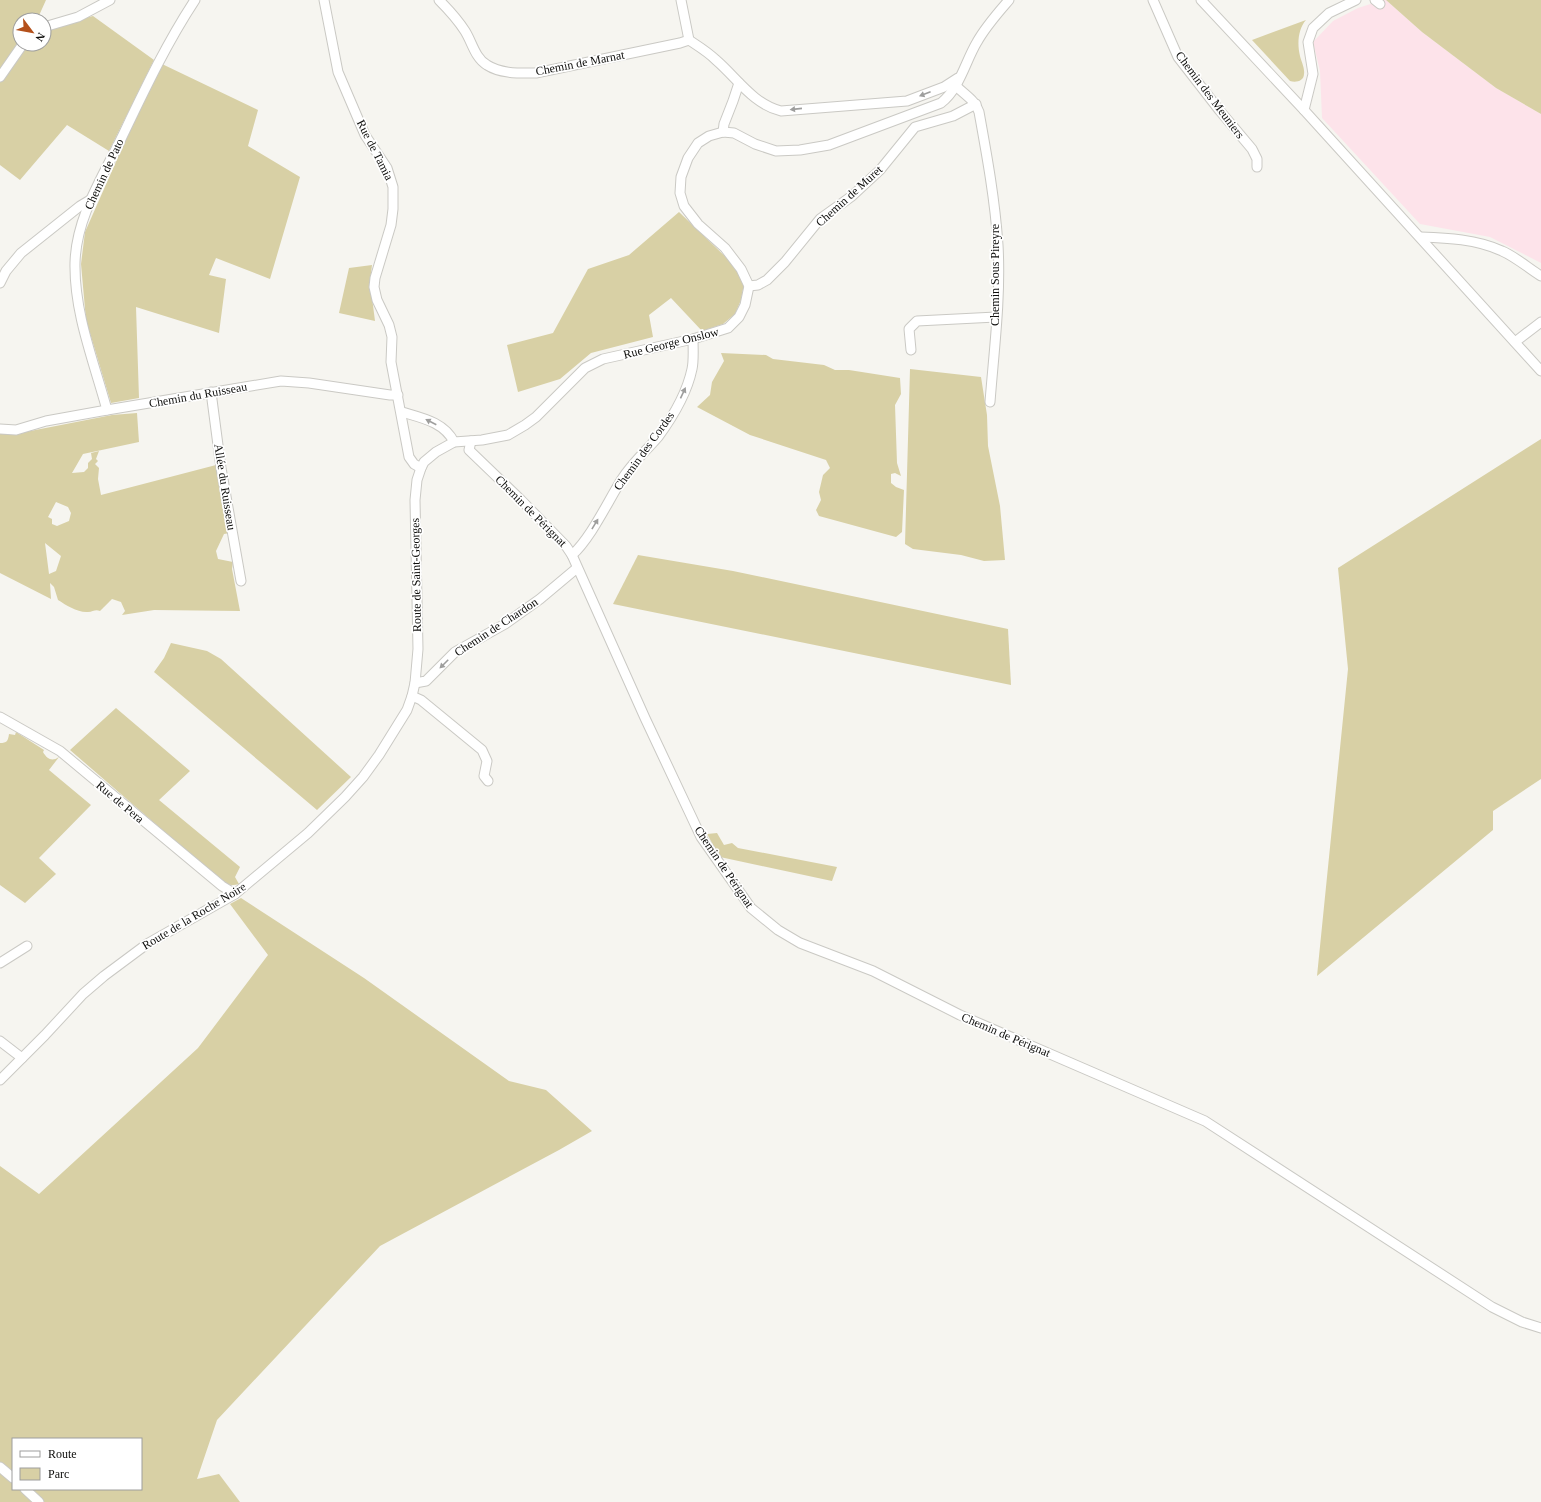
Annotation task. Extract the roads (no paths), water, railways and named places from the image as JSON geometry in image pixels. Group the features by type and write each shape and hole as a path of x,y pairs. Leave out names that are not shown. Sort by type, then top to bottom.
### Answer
{"street":[{"path":"52,25 78,17 110,0"},
{"name":"Chemin de Pato","path":"107,410 80,313 76,286 75,261 79,241 90,200 156,66 195,0"},
{"name":"Rue de Tamia","path":"324,0 338,72 365,135 387,168 393,187 391,225 375,278 374,287 377,300 389,325 392,337 391,362 402,412 409,457 414,464 421,468"},
{"name":"Chemin de Marnat","path":"439,0 464,30 478,57 485,64 496,69 511,72 536,73 689,40"},
{"path":"681,0 689,40 716,59 738,83 757,100 771,108 781,111 907,101 944,87 960,77"},
{"path":"749,286 741,269 725,248 698,224 684,206 680,193 681,177 688,158 698,143 709,136 724,132 734,133 754,144 776,151 800,150 828,145 941,103 956,86 975,44 985,27 1009,0"},
{"name":"Chemin des Meuniers","path":"1153,0 1178,56 1220,111 1252,149 1257,158 1258,167"},
{"path":"1202,0 1541,371"},
{"path":"1304,110 1313,74 1308,42 1313,28 1329,13 1356,0"},
{"path":"0,77 17,52"},
{"path":"724,132 724,124 738,83"},
{"path":"956,86 976,104"},
{"name":"Chemin de Muret","path":"749,286 758,285 767,280 785,262 820,219 852,196 880,170 915,127 953,116 976,104"},
{"name":"Chemin Sous Pireyre","path":"976,104 979,112 994,197 998,246 996,317 990,402"},
{"path":"0,283 6,271 21,253 80,206 90,200"},
{"path":"1420,237 1455,239 1480,243 1503,251 1541,276"},
{"name":"Rue George Onslow","path":"454,442 508,435 536,417 585,368 603,360 693,339 728,328 739,317 745,305 749,286"},
{"path":"911,350 910,329 917,322 996,317"},
{"path":"1515,342 1541,322"},
{"name":"Chemin des Cordes","path":"572,555 578,550 585,540 622,479 658,437 677,406 692,368 693,339"},
{"name":"Chemin du Ruisseau","path":"0,429 16,430 46,421 281,380 398,395"},
{"name":"Allée du Ruisseau","path":"212,392 221,468 241,581"},
{"path":"402,412 431,421 450,434 454,442 436,452 424,462 421,468"},
{"name":"Chemin de Pérignat","path":"471,441 469,450 566,546 572,555 644,718 701,837 751,908 778,930 800,943 873,971 960,1015 1205,1121 1492,1307 1522,1322 1541,1328"},
{"name":"Route de Saint-Georges","path":"415,683 418,649 415,500 417,480 421,468"},
{"name":"Chemin de Chardon","path":"415,683 426,681 455,652 505,624 540,599 577,568"},
{"name":"Route de la Roche Noire","path":"0,1080 83,994 125,959 169,931 235,894 308,833 345,797 363,777 379,755 407,710 415,683"},
{"path":"412,696 421,700 482,750 487,761 484,776 488,781"},
{"name":"Rue de Pera","path":"1,719 60,751 222,886 235,894"},
{"path":"0,963 27,946"},
{"path":"0,1041 22,1058"},
{"path":"0,1466 12,1477"},
{"path":"25,1490 39,1502"}]}
